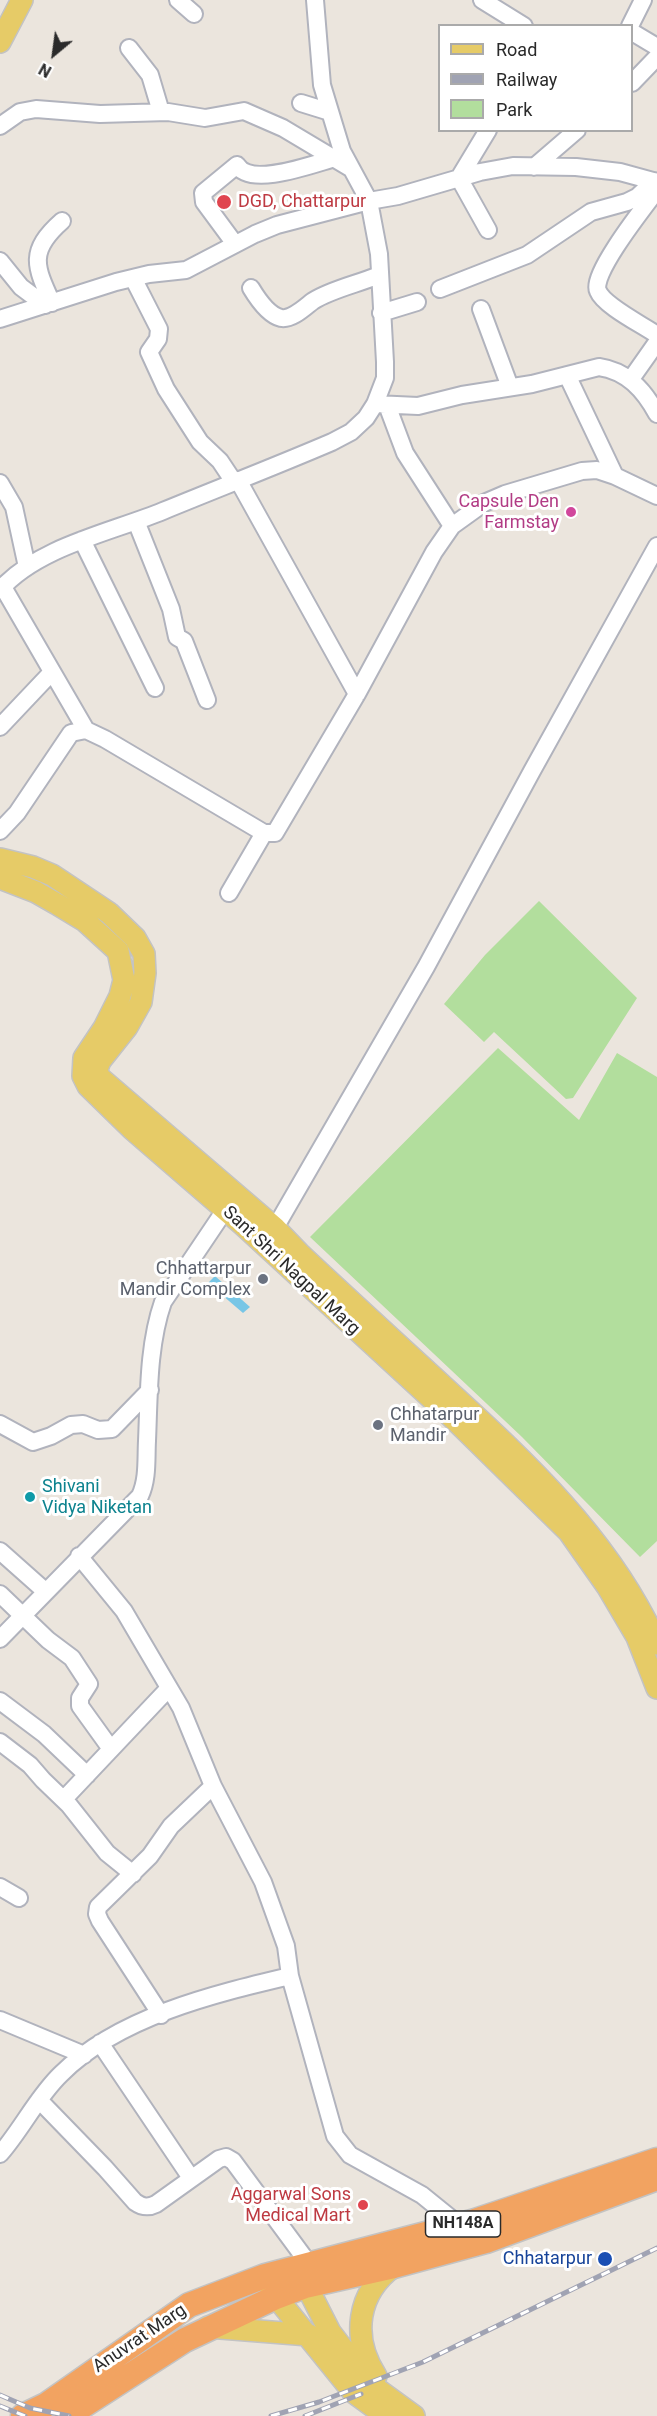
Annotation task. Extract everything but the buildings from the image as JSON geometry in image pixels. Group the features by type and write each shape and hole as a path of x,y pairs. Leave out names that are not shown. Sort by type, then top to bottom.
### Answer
{"highway":[{"name":"NH148A","path":"304,2272 459,2225 657,2160"},
{"name":"NH148A","path":"304,2272 394,2266 486,2241 657,2178"},
{"name":"Anuvrat Marg","path":"23,2416 46,2405 189,2305 270,2286 304,2272"},
{"name":"Anuvrat Marg","path":"67,2416 270,2286"}],"main road":[{"path":"0,10 5,0"},
{"path":"0,42 22,0"},
{"name":"Sant Shri Nagpal Marg","path":"0,859 33,867 52,875 109,914 135,938 144,954 145,973 141,1002 127,1027 100,1061 99,1077 230,1203 462,1415 511,1448 580,1522 624,1584 648,1623 657,1644"},
{"name":"Sant Shri Nagpal Marg","path":"0,878 36,892 85,921 118,951 124,980 120,996 104,1028 84,1058 83,1076 88,1086 132,1129 230,1203 275,1228 462,1415 569,1532 607,1586 637,1636 657,1688"},
{"path":"387,2406 364,2351 360,2319 371,2289 394,2266"},
{"path":"304,2272 330,2332 387,2406"},
{"path":"270,2286 353,2392 414,2416"},
{"path":"207,2327 309,2335"}],"street":[{"path":"178,0 194,14"},
{"path":"315,0 322,85 342,151 369,201 379,254 385,378 381,405 405,453 452,526"},
{"path":"482,0 521,24"},
{"path":"631,24 643,0"},
{"path":"633,33 657,47"},
{"path":"129,48 150,75 161,112"},
{"path":"633,82 657,57"},
{"path":"300,103 330,112"},
{"path":"0,126 20,112 36,109 100,114 161,112 205,118 235,111 250,113 283,128 353,170"},
{"path":"459,178 488,132"},
{"path":"534,166 575,132"},
{"path":"235,244 204,202 203,193 237,165 243,172 256,176 335,158"},
{"path":"0,319 132,278 186,270 277,225 513,166 576,167 620,172 656,184"},
{"path":"459,178 488,230"},
{"path":"440,289 527,255 591,212 627,202 656,184"},
{"path":"656,184 600,274 597,286 599,294 608,302 657,335"},
{"path":"48,304 37,260 44,241 62,221"},
{"path":"0,261 21,286 48,304"},
{"path":"251,288 266,308 283,319 294,315 318,299 379,275"},
{"path":"132,278 159,329 158,339 149,352 166,389 200,442 220,461 236,481 357,694"},
{"path":"381,314 417,302"},
{"path":"481,309 510,387"},
{"path":"631,379 657,342"},
{"path":"657,414 643,391 631,379 609,368 599,367 418,406 381,405 351,432 332,442 136,521 82,540 27,567 2,588 86,730 264,833 275,833 357,694 434,552 452,526 484,503 505,494 582,471 597,470 657,496"},
{"path":"567,375 615,476"},
{"path":"0,483 14,507 27,567"},
{"path":"136,521 171,609 177,637 184,641 207,700"},
{"path":"82,540 155,688"},
{"path":"275,1228 426,967 531,771 657,546"},
{"path":"0,727 52,672"},
{"path":"0,831 17,813 71,733 86,730"},
{"path":"229,893 264,833"},
{"path":"0,1639 79,1556 135,1502 143,1490 155,1327 163,1302 230,1203"},
{"path":"0,1424 33,1442 51,1436 71,1425 83,1424 98,1430 112,1429 150,1390"},
{"path":"0,1551 45,1592"},
{"path":"79,1556 124,1611 169,1688 186,1719 213,1786 263,1882 286,1946 290,1976 335,2136 350,2154 422,2195 459,2225"},
{"path":"0,1594 44,1636 72,1658 84,1673 89,1684 80,1698 80,1706 111,1749"},
{"path":"64,1799 169,1688"},
{"path":"0,1701 44,1734 87,1775"},
{"path":"0,1742 30,1765 64,1799 99,1845 133,1874"},
{"path":"161,2015 97,1914 98,1907 150,1856 171,1826 213,1786"},
{"path":"0,1887 19,1898"},
{"path":"0,2154 60,2074 100,2043 131,2026 161,2015 233,1990 290,1976"},
{"path":"0,2020 84,2055"},
{"path":"100,2043 191,2178"},
{"path":"39,2100 140,2206 149,2207 156,2204 219,2159 226,2157 233,2161 304,2272"}],"green space":[{"path":"539,901 637,998 573,1098 566,1099 494,1032 484,1042 444,1004 485,955"},
{"path":"498,1048 579,1120 617,1053 657,1077 657,1541 640,1557 522,1437 310,1237"}],"water":[{"path":"215,1276 250,1307 243,1313 208,1283"}],"railway":[{"path":"271,2416 319,2402 423,2362 657,2248"},
{"path":"305,2416 361,2394"},
{"path":"0,2395 30,2408 69,2416"},
{"path":"0,2406 25,2416"}],"place":[{"name":"DGD, Chattarpur","path":"224,202"},
{"name":"Capsule Den Farmstay","path":"571,512"},
{"name":"Chhattarpur Mandir Complex","path":"263,1279"},
{"name":"Chhatarpur Mandir","path":"378,1425"},
{"name":"Shivani Vidya Niketan","path":"30,1497"},
{"name":"Aggarwal Sons Medical Mart","path":"363,2205"},
{"name":"Chhatarpur","path":"605,2259"}]}
